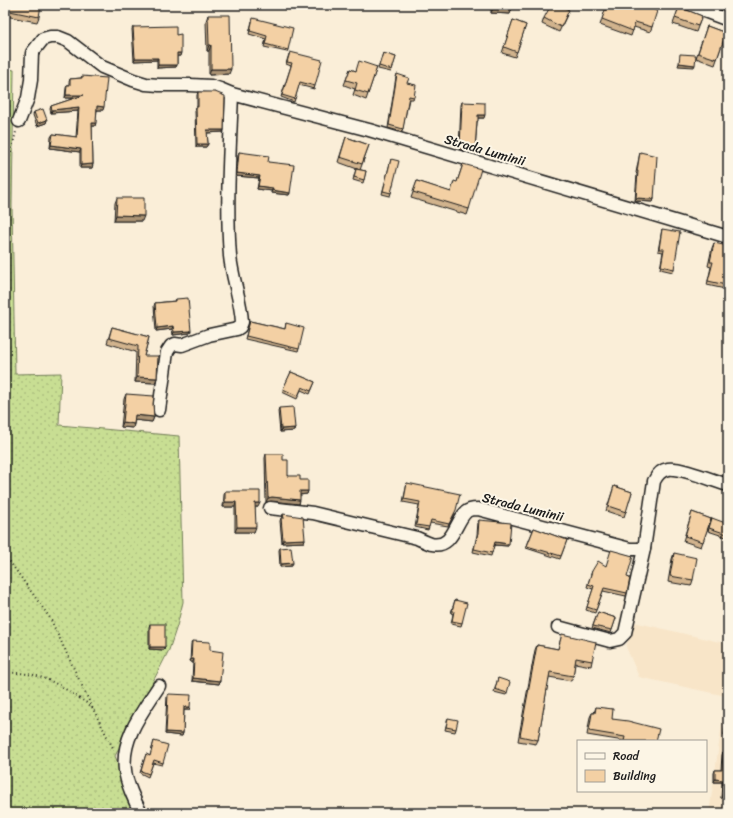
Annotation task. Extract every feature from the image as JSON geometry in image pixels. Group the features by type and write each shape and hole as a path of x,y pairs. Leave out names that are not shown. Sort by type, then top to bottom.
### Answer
{"street":[{"path":"688,5 728,20"},
{"name":"Strada Luminii","path":"19,121 28,98 31,80 32,52 42,39 58,37 68,41 102,67 146,84 211,86 232,94 369,130 728,237"},
{"path":"158,410 167,352 170,346 176,344 182,345 209,335 233,331 240,327 242,322 230,258 229,233 232,94"},
{"path":"558,627 610,641 618,639 625,633 644,549 654,481 658,474 666,469 677,469 728,485"},
{"name":"Strada Luminii","path":"270,508 313,513 417,538 433,544 448,540 466,512 471,509 478,509 630,549 644,549"},
{"path":"141,813 134,798 125,770 127,742 141,715 160,686"}],"path":[{"path":"5,176 19,121"},
{"path":"5,555 50,618 92,707 115,751"},
{"path":"5,673 45,678 60,685 92,707"}],"shaded area":[{"path":"634,622 728,644 728,813 709,813 726,696 639,677 626,647"}],"green space":[{"path":"5,68 14,70 12,206 15,374 61,373 59,425 179,436 183,602 169,650 115,756 138,813 5,813"}],"building":[{"path":"5,5 41,5 39,17 5,10"},
{"path":"493,5 512,5 512,8 493,8"},
{"path":"551,5 560,5 569,10 561,27 544,18"},
{"path":"607,5 654,5 652,9 657,11 652,27 635,22 633,31 602,19"},
{"path":"679,7 702,16 698,26 675,18"},
{"path":"208,15 230,15 231,69 211,69 211,45 209,45"},
{"path":"253,18 293,28 288,50 265,44 267,36 250,31"},
{"path":"513,20 526,25 517,52 504,47"},
{"path":"176,26 176,35 181,34 181,53 177,53 177,65 158,65 158,58 135,58 133,27"},
{"path":"707,26 726,33 717,59 698,53"},
{"path":"290,52 322,60 315,86 300,82 295,99 282,95 292,63 287,62"},
{"path":"383,53 396,57 392,70 379,66"},
{"path":"680,54 696,55 695,65 679,63"},
{"path":"359,61 377,67 368,94 355,90 357,83 346,80 350,69 356,71"},
{"path":"397,74 409,78 407,83 416,85 414,97 409,96 403,129 389,125"},
{"path":"82,76 107,78 104,107 97,106 96,123 92,123 93,164 81,165 81,149 51,145 53,134 77,137 79,107 52,110 51,106 84,95 66,95 67,85 70,85 70,79 82,78"},
{"path":"198,92 215,92 225,96 224,130 207,130 208,144 197,144 196,107 198,107"},
{"path":"462,102 485,103 485,115 478,115 475,149 460,146"},
{"path":"43,109 47,120 38,123 34,112"},
{"path":"346,137 369,145 362,164 340,157"},
{"path":"239,152 269,156 268,162 294,165 290,193 272,190 273,188 258,186 260,176 237,173"},
{"path":"640,152 657,156 654,199 636,198 637,171"},
{"path":"391,159 399,161 391,193 383,191"},
{"path":"463,164 481,169 469,209 413,192 417,181 451,192 454,181 457,182"},
{"path":"356,169 366,171 364,180 354,177"},
{"path":"117,198 144,198 144,216 116,215"},
{"path":"662,229 680,232 674,269 661,266 664,249 659,249"},
{"path":"714,243 728,246 728,263 726,273 728,274 728,278 726,285 708,281 713,262 710,262"},
{"path":"188,298 191,331 174,332 173,326 157,328 155,303"},
{"path":"250,321 285,329 286,323 304,328 299,349 246,336"},
{"path":"112,327 149,337 144,356 158,356 157,378 137,377 138,346 109,338"},
{"path":"291,372 315,382 311,391 302,387 298,396 283,389"},
{"path":"126,394 154,396 154,417 135,415 134,424 123,422"},
{"path":"293,407 295,428 281,429 279,408"},
{"path":"266,454 283,454 283,460 288,460 288,476 300,476 300,480 308,480 308,491 300,491 300,500 272,497 268,498"},
{"path":"407,483 460,494 456,510 449,524 431,520 429,527 416,525 420,502 404,499"},
{"path":"614,486 632,492 626,512 608,506"},
{"path":"225,491 260,491 260,503 255,503 256,527 237,527 236,502 225,502"},
{"path":"692,512 711,519 703,542 685,536"},
{"path":"283,514 303,517 305,539 283,540 281,518 284,518"},
{"path":"712,518 728,524 727,534 709,528"},
{"path":"479,520 511,523 509,544 495,542 492,553 474,549 478,533"},
{"path":"534,528 567,540 561,556 527,546"},
{"path":"291,547 293,563 281,564 280,548"},
{"path":"611,550 633,556 627,577 630,578 627,593 604,588 596,610 587,607 594,586 588,584 592,571 598,561 606,566"},
{"path":"674,553 697,558 693,580 670,576"},
{"path":"455,600 467,603 462,623 452,621 454,611 452,611"},
{"path":"598,612 616,618 612,630 593,626"},
{"path":"150,624 165,624 165,647 150,647"},
{"path":"562,634 596,642 592,661 576,658 573,676 550,672 538,740 520,736 537,645 558,649"},
{"path":"192,641 210,642 210,650 223,652 220,681 193,678 194,659 191,659"},
{"path":"498,678 510,682 507,693 495,689"},
{"path":"168,694 191,695 190,707 184,707 183,733 166,732"},
{"path":"596,707 613,709 612,719 628,721 659,729 656,740 624,740 625,737 589,731 592,713 595,713"},
{"path":"448,718 458,720 456,729 446,727"},
{"path":"726,722 728,722 728,732 725,732"},
{"path":"154,741 168,745 163,763 154,760 149,774 141,771 146,754 150,756"},
{"path":"723,752 728,753 728,812 726,812 727,795 722,795 723,780 715,779 715,770 722,770"}]}
